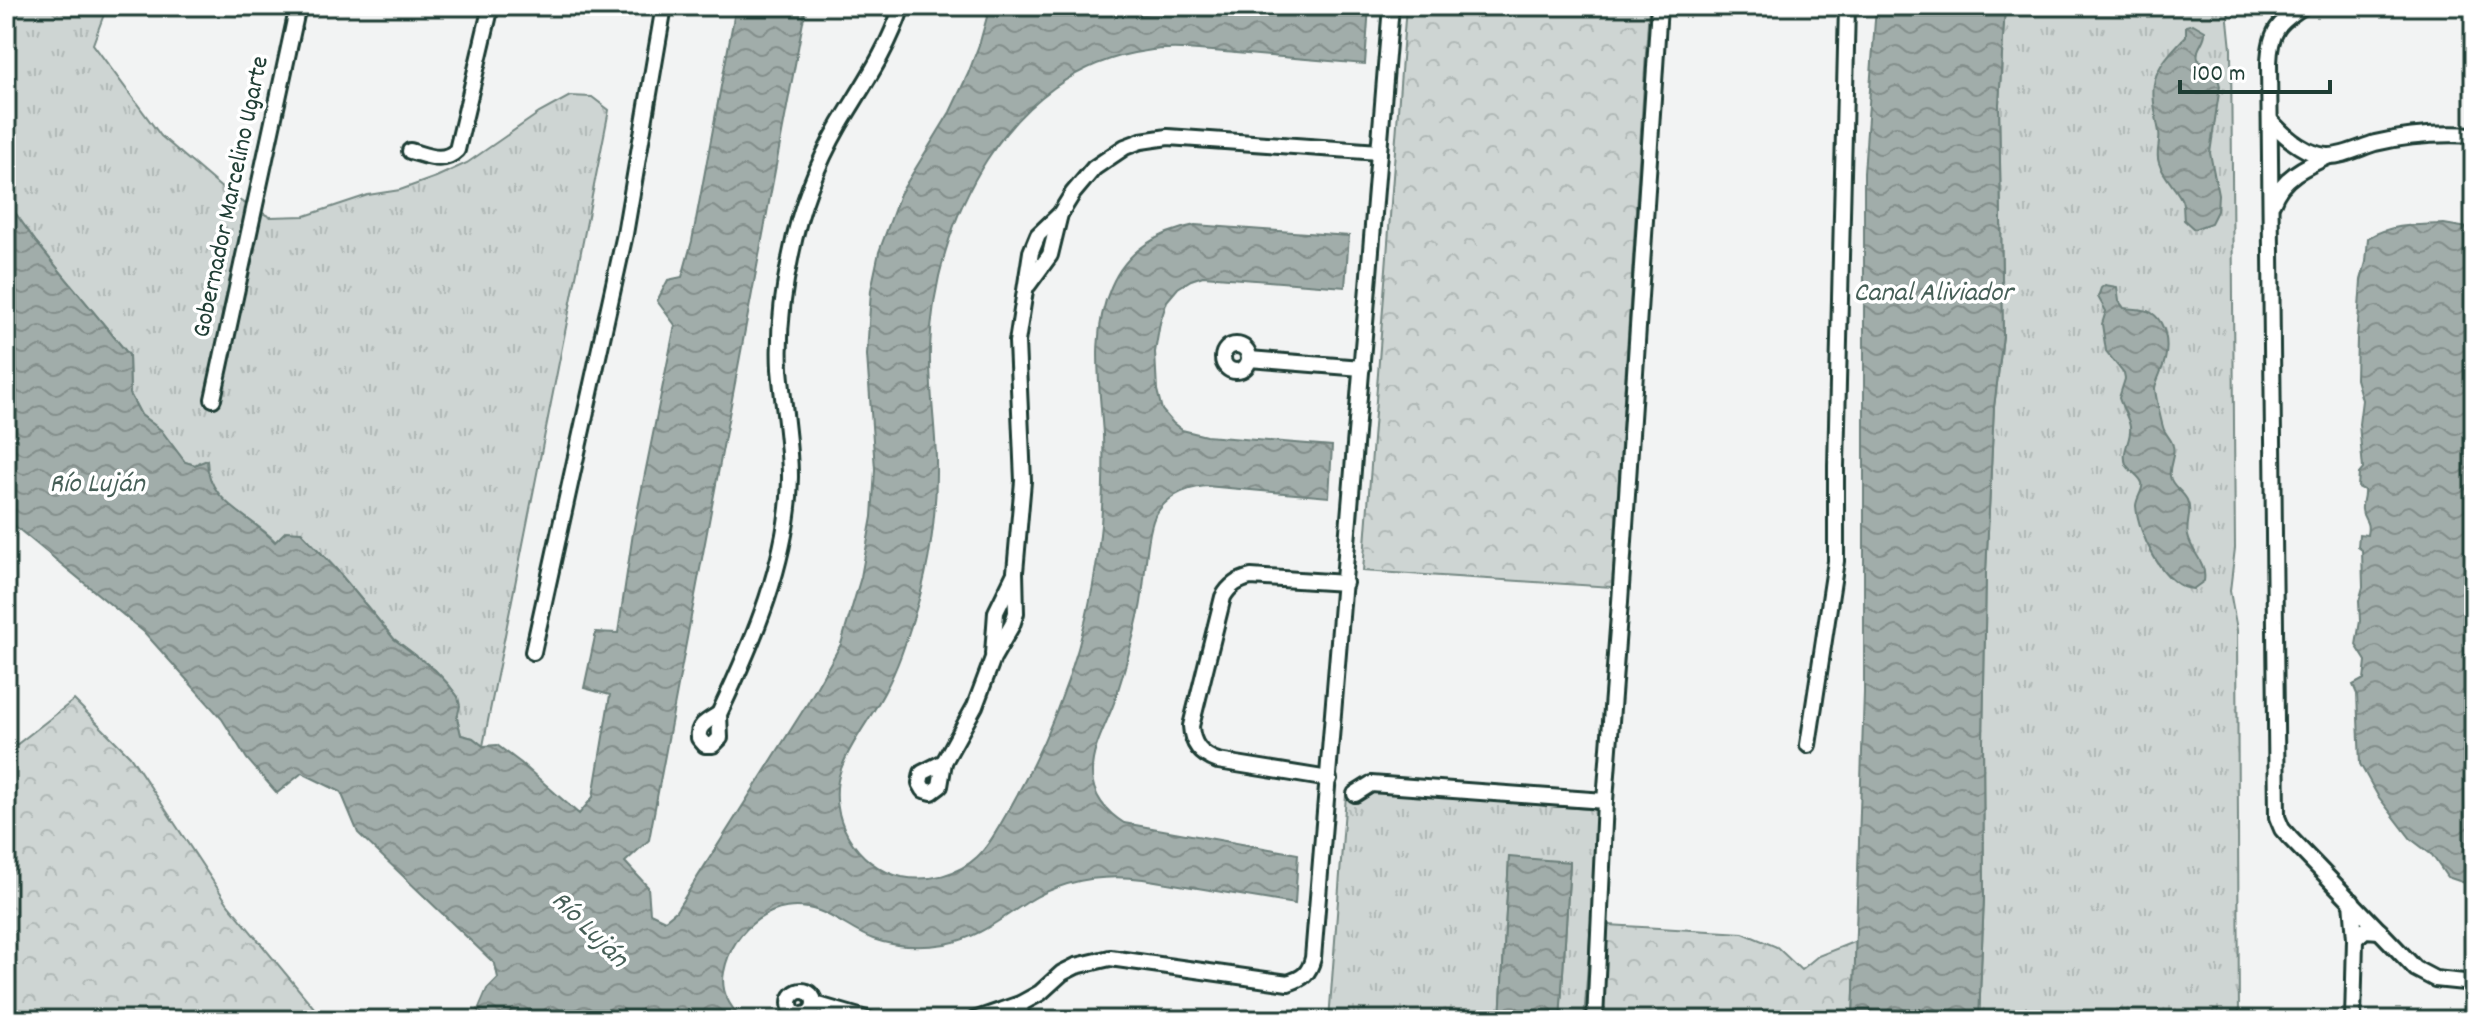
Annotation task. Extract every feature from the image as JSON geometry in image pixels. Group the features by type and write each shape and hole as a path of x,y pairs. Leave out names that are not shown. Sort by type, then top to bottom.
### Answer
{"street":[{"name":"Gobernador Marcelino Ugarte","path":"213,399 298,6"},
{"path":"410,151 439,159 451,156 457,150 491,6"},
{"path":"533,652 625,234 664,6"},
{"path":"719,714 772,583 786,520 790,467 780,344 783,298 796,228 820,163 886,49 902,6"},
{"path":"974,1020 1020,1004 1040,993 1062,973 1110,958 1288,983 1303,978 1310,971 1329,779 1391,6"},
{"path":"1595,1020 1605,801 1659,6"},
{"path":"1808,745 1836,561 1847,6"},
{"path":"2304,6 2279,24 2273,34 2269,63 2277,817 2290,838 2416,969 2448,982 2474,983"},
{"path":"2271,121 2299,146 2329,156"},
{"path":"2271,207 2287,181 2308,165 2329,156 2410,136 2474,135"},
{"path":"944,762 975,706 993,658 1016,613 1015,572 1023,481 1017,342 1034,243 1094,168 1125,147 1154,138 1379,152"},
{"path":"1249,359 1362,368"},
{"path":"1329,779 1206,757 1194,743 1191,726 1223,597 1230,586 1251,577 1345,583"},
{"path":"1355,794 1371,784 1605,801"},
{"path":"2352,901 2355,939 2353,1020"},
{"path":"2355,939 2365,930 2380,931"},
{"path":"815,1004 870,1020"},
{"path":"1020,1004 1021,1020"}],"green space":[{"path":"6,6 107,6 93,44 161,136 231,196 270,217 305,216 436,177 467,163 539,113 570,96 592,97 609,110 483,746 473,738 461,735 457,718 458,697 448,684 435,670 394,639 301,532 276,542 225,502 199,462 195,465 185,462 161,431 141,415 130,394 129,355 36,242 6,200"},
{"path":"1406,6 1649,6 1612,587 1363,571"},
{"path":"2005,6 2229,6 2235,548 2230,591 2237,630 2239,1020 1979,1020 1984,897 1986,573 1994,407 2003,336 1999,104"},
{"path":"74,700 130,756 228,904 324,1020 6,1020 6,753"},
{"path":"1374,791 1599,810 1584,1020 1560,1020 1570,863 1509,858 1500,1020 1329,1020 1346,795"},
{"path":"1608,925 1743,933 1777,947 1801,970 1818,956 1856,941 1853,1020 1602,1020"}],"water":[{"name":"Río Luján","path":"736,6 806,6 649,840 625,862 648,887 650,913 665,920 676,911 809,701 841,644 861,577 872,517 875,469 867,355 871,290 879,252 900,194 950,112 968,74 990,6 1369,6 1365,64 1190,49 1146,51 1097,64 1054,88 1017,120 987,160 963,204 945,252 934,301 930,363 936,479 934,519 920,597 894,673 841,769 837,804 841,821 858,851 886,871 912,878 942,876 961,868 982,852 1028,775 1071,671 1090,599 1097,562 1103,491 1098,342 1100,323 1111,287 1125,263 1156,238 1195,225 1349,236 1345,287 1203,276 1178,288 1167,301 1155,352 1157,390 1162,410 1182,430 1206,436 1332,446 1329,497 1206,486 1183,491 1165,504 1152,524 1142,598 1125,668 1092,764 1097,796 1111,814 1124,823 1298,854 1295,904 1143,879 1097,878 1068,884 1040,895 968,937 945,944 918,946 873,939 819,911 803,907 787,908 758,919 736,942 729,956 723,979 725,993 743,1020 489,1020 478,1010 487,989 498,978 495,964 358,833 341,792 302,773 277,793 247,759 222,719 144,632 15,526 6,513 6,501 14,487 6,471 6,200 36,242 129,355 130,394 141,415 161,430 185,462 195,465 207,460 214,487 222,497 275,542 286,531 301,532 394,639 435,670 448,684 458,697 460,706 457,718 461,735 473,738 483,746 497,745 579,814 593,797 610,695 584,688 596,632 618,633 633,533 675,325 657,301 668,280 682,277 692,241"},
{"name":"Canal Aliviador","path":"1876,6 2005,6 1999,104 2003,336 1994,407 1986,573 1984,897 1979,1020 1853,1020 1864,692 1864,173"},
{"path":"2193,24 2205,31 2198,59 2217,75 2220,86 2210,153 2218,194 2217,211 2211,223 2194,229 2184,220 2180,197 2159,163 2153,90 2165,60 2186,36 2186,26"},
{"path":"2444,224 2474,229 2474,886 2447,877 2432,855 2411,839 2378,796 2360,764 2357,694 2353,685 2364,679 2366,661 2356,645 2363,587 2359,534 2367,535 2368,530 2362,510 2364,490 2358,487 2359,474 2363,469 2359,424 2362,400 2356,379 2361,280 2368,238 2395,228"},
{"path":"2105,285 2117,287 2119,301 2124,308 2154,314 2165,335 2166,353 2155,391 2164,430 2173,446 2171,480 2187,500 2188,536 2203,568 2204,581 2193,589 2182,586 2162,569 2147,544 2138,517 2136,503 2142,483 2127,467 2125,459 2130,427 2119,398 2125,379 2106,351 2102,324 2106,311 2098,297"},
{"path":"1509,857 1570,862 1560,1020 1500,1020"}]}
